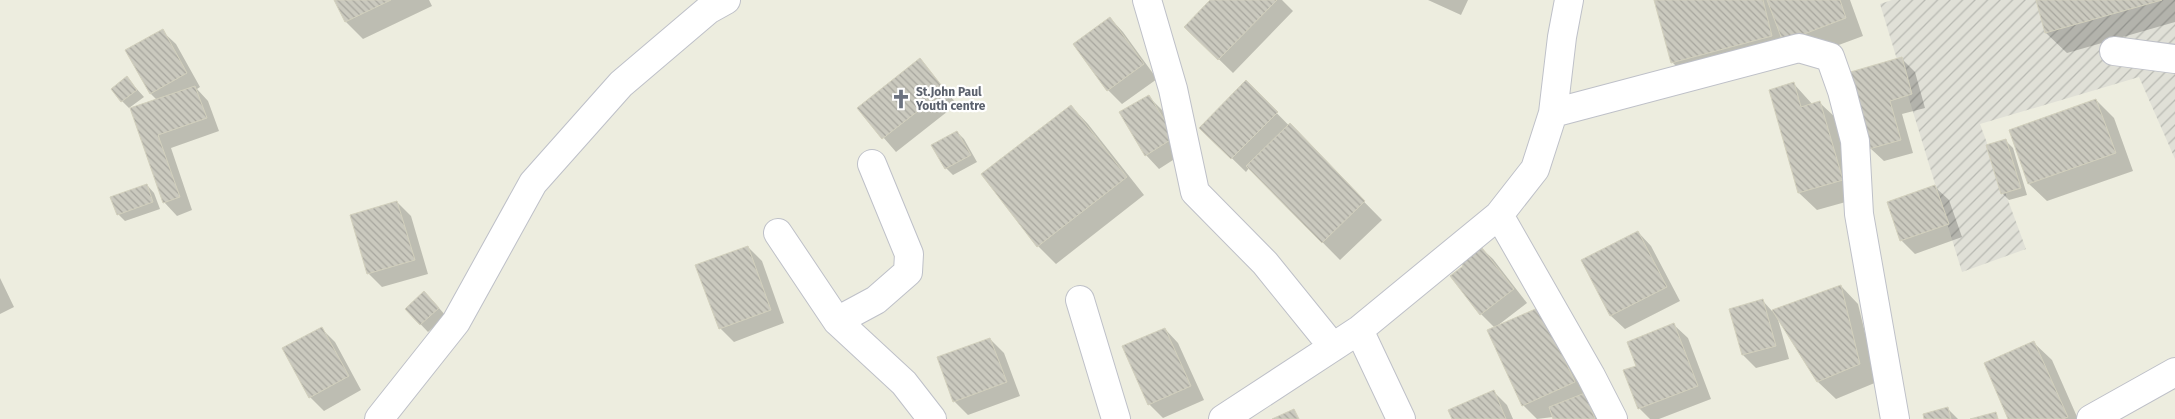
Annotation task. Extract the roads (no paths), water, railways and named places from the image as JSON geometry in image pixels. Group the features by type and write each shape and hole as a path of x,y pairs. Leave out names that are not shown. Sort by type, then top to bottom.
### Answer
{"street":[{"path":"379,419 456,322 533,183 622,84 708,10 726,0"},
{"path":"1147,0 1173,89 1195,192 1265,263 1333,347"},
{"path":"1223,419 1359,330 1499,215 1535,169 1553,113 1562,38 1570,0"},
{"path":"1553,113 1799,48 1830,56 1842,91 1854,141 1859,214 1895,419"},
{"path":"2114,51 2175,59"},
{"path":"837,321 876,300 908,272 909,254 872,164"},
{"path":"1499,215 1591,376 1613,419"},
{"path":"778,233 837,321 904,383 932,419"},
{"path":"1080,300 1116,419"},
{"path":"1359,330 1401,419"},
{"path":"2091,419 2175,372"}],"place":[{"name":"St.John Paul Youth centre","path":"901,99"}]}
